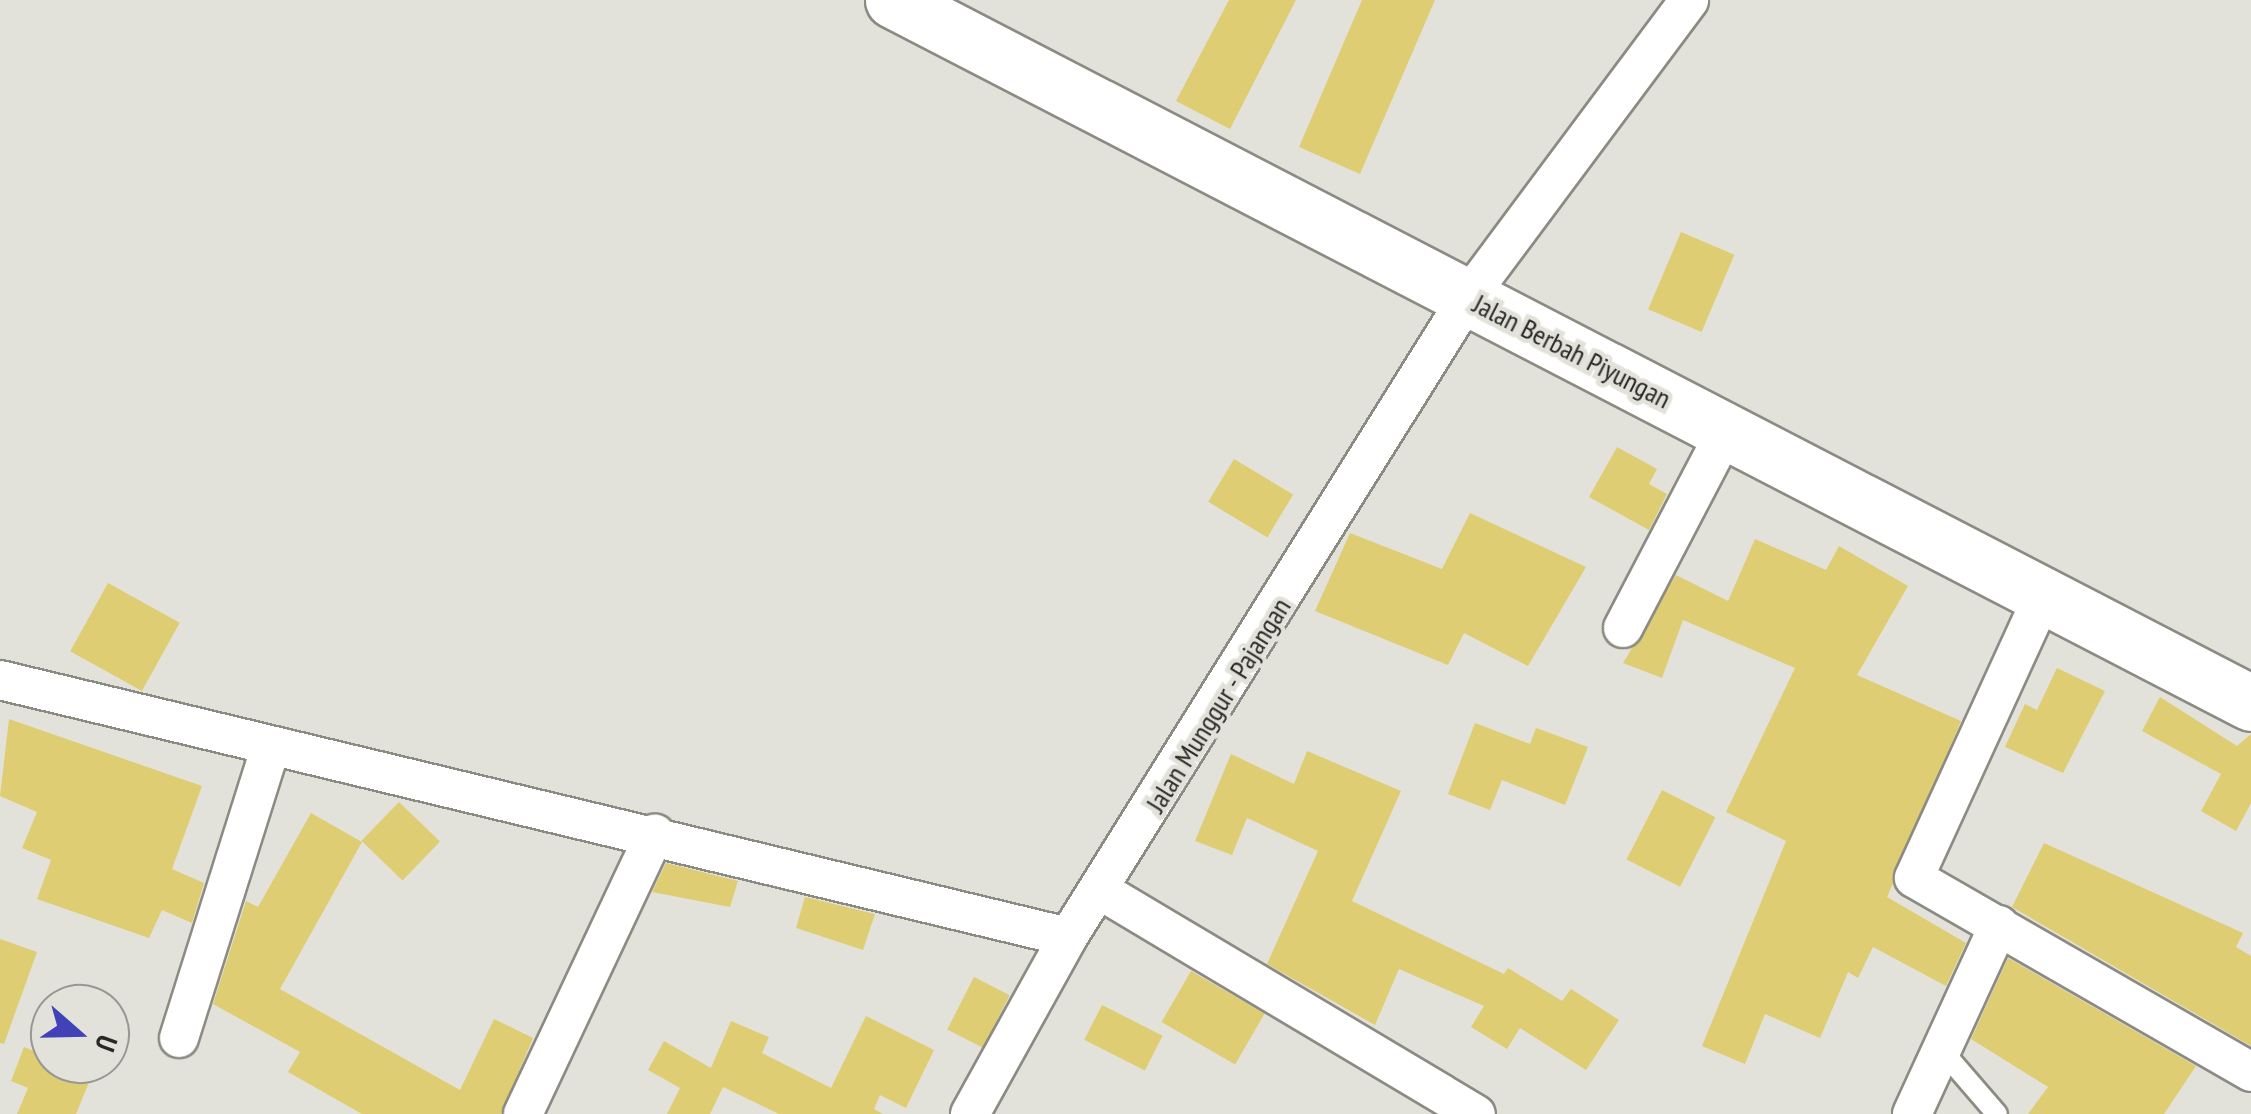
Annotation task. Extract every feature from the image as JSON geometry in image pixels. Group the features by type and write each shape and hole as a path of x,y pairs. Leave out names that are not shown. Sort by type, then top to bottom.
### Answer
{"street":[{"name":"Jalan Berbah Piyungan","path":"893,0 2251,703"},
{"name":"Jalan Munggur - Pajangan","path":"970,1114 1068,937 1103,892 1468,297 1690,0"},
{"path":"1622,628 1726,431"},
{"path":"2044,596 1914,878 1931,896 1999,926 2251,1072"},
{"path":"0,680 655,834 1068,937"},
{"path":"179,1038 272,746"},
{"path":"523,1114 655,834"},
{"path":"1103,892 1476,1114"},
{"path":"1912,1114 1999,926"}],"lane":[{"path":"1940,1048 1997,1114"}],"building":[{"path":"1229,0 1296,0 1230,129 1176,101"},
{"path":"1362,0 1435,0 1360,174 1299,147"},
{"path":"1681,232 1734,255 1702,332 1648,309"},
{"path":"1617,447 1657,469 1649,484 1667,494 1649,530 1589,497"},
{"path":"1234,459 1293,495 1267,537 1208,502"},
{"path":"1470,513 1586,567 1528,666 1464,633 1448,665 1315,611 1350,533 1442,569"},
{"path":"1755,539 1826,570 1839,546 1908,586 1857,675 1961,721 1887,897 1966,943 1946,986 1873,947 1858,978 1848,972 1820,1038 1765,1014 1745,1064 1702,1046 1786,841 1726,812 1795,668 1683,620 1662,678 1623,663 1676,575 1728,601"},
{"path":"108,583 180,623 142,691 70,651"},
{"path":"2057,668 2105,691 2063,773 2005,747 2025,704 2037,710"},
{"path":"2160,697 2237,746 2251,734 2251,803 2236,831 2201,811 2221,774 2142,731"},
{"path":"9,719 202,786 172,869 204,883 192,923 162,910 149,938 37,899 51,860 22,848 37,812 0,796"},
{"path":"1475,723 1530,744 1536,728 1588,747 1565,805 1502,780 1490,810 1448,794"},
{"path":"1307,751 1401,791 1352,901 1504,974 1508,968 1562,1001 1571,989 1619,1020 1586,1070 1520,1028 1507,1049 1471,1027 1484,1006 1399,969 1375,1025 1267,964 1318,851 1247,818 1232,855 1195,841 1231,754 1294,784"},
{"path":"1662,790 1715,817 1680,887 1627,859"},
{"path":"399,802 440,842 402,880 361,841"},
{"path":"311,813 362,842 280,989 460,1090 494,1019 533,1038 501,1114 362,1114 288,1072 300,1052 213,1004 246,901 258,907"},
{"path":"2044,843 2243,933 2236,947 2251,956 2251,1046 2012,907"},
{"path":"666,863 738,881 730,907 652,892"},
{"path":"805,897 875,914 863,950 796,928"},
{"path":"0,939 37,952 4,1044 0,1043"},
{"path":"2008,958 2196,1066 2164,1114 2028,1114 2048,1087 1971,1039"},
{"path":"1191,971 1265,1014 1235,1065 1162,1022"},
{"path":"974,977 1010,995 983,1048 947,1030"},
{"path":"1102,1005 1163,1036 1145,1071 1084,1040"},
{"path":"866,1016 934,1050 906,1108 880,1095 874,1109 883,1114 779,1114 723,1087 710,1114 667,1114 680,1088 648,1070 664,1041 711,1068 731,1021 769,1037 762,1053 831,1088"},
{"path":"24,1047 30,1049 30,1084 88,1084 76,1114 17,1114 28,1088 11,1081"}]}
